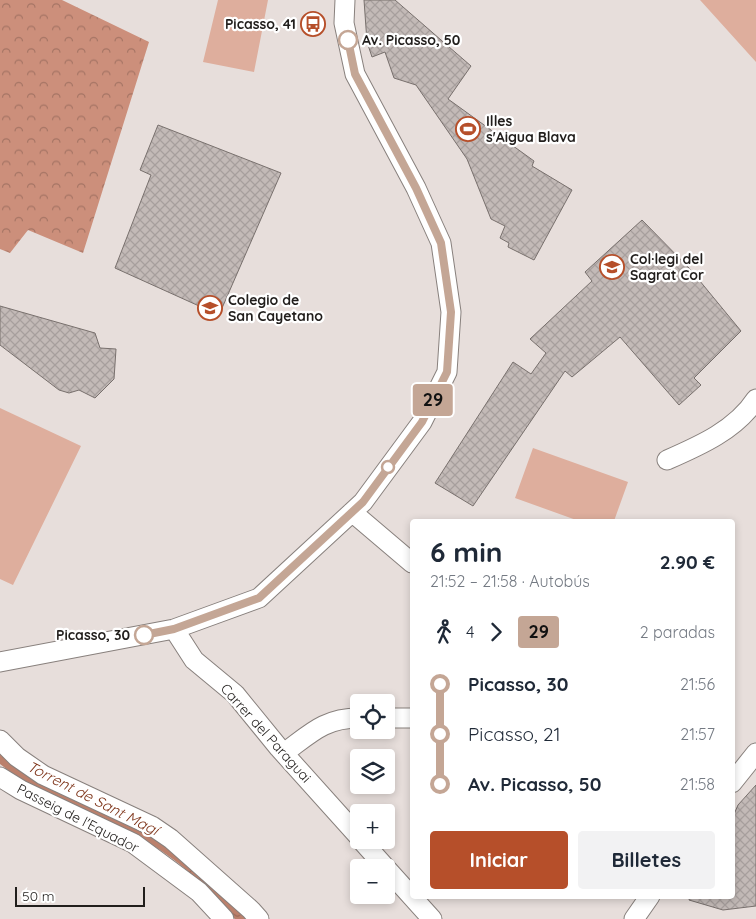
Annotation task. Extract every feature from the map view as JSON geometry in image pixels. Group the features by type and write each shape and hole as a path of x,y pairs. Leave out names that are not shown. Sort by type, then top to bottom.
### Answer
{"street":[{"path":"0,662 174,629 259,598 363,502 422,422 447,372 451,312 441,243 416,188 355,74 344,23 344,0"},
{"path":"667,460 701,445 724,432 756,399"},
{"path":"352,512 410,561"},
{"name":"Carrer del Paraguai","path":"174,629 194,660 234,694 350,828"},
{"path":"284,753 323,724 350,718"},
{"path":"395,718 410,718"},
{"name":"Passeig de l'Equador","path":"0,740 42,775 152,826 171,839 259,919"},
{"path":"735,780 756,753"},
{"name":"Passeig de l'Equador","path":"0,777 21,790 133,843 199,892 224,919"},
{"name":"Carrer del Paraguai","path":"369,849 378,859"},
{"name":"Carrer del Paraguai","path":"395,875 408,884"},
{"name":"Carrer del Paraguai","path":"418,899 432,919"},
{"path":"634,919 648,899"}],"green space":[{"path":"0,0 62,0 149,42 83,253 28,230 10,253 0,249"}],"shaded area":[{"path":"218,0 268,0 254,72 203,62"},
{"path":"700,0 756,0 756,62"},
{"path":"0,408 81,446 13,585 0,579"},
{"path":"533,448 628,482 615,519 573,519 515,498"}],"water":[{"path":"0,742 85,800 80,811 26,784 0,764"},
{"path":"96,803 156,832 253,919 235,919 203,885 168,855 141,839 92,817"}],"building":[{"name":"Illes s'Aigua Blava","path":"364,0 395,0 471,66 448,99 534,161 532,166 572,190 534,260 508,247 509,243 500,238 505,226 491,219 467,159 416,85 394,78 385,52 372,57 367,42"},
{"path":"158,125 281,173 219,315 115,268 151,175 140,170"},
{"path":"642,220 690,269 741,331 694,378 701,385 679,405 620,337 572,377 565,371 473,506 435,483 513,362 531,374 546,353 530,339 592,281 585,272"},
{"path":"0,306 95,333 100,348 116,349 114,379 95,398 79,390 69,393 59,390 0,345"},
{"path":"756,785 756,906 723,910 689,900 735,899 735,812 738,805"}],"waterway":[{"name":"Torrent de Sant Magí","path":"77,804 99,814"}],"bus line":[{"name":"29","path":"144,635 174,629 259,598 363,502 422,422 447,372 451,312 441,243 416,188 355,74 348,40"}],"place":[{"name":"Picasso, 41","path":"313,24"},
{"name":"Av. Picasso, 50","path":"348,40"},
{"name":"Illes s'Aigua Blava","path":"468,129"},
{"name":"Col·legi del Sagrat Cor","path":"612,267"},
{"name":"Colegio de San Cayetano","path":"210,308"},
{"name":"Picasso, 30","path":"144,635"}]}
